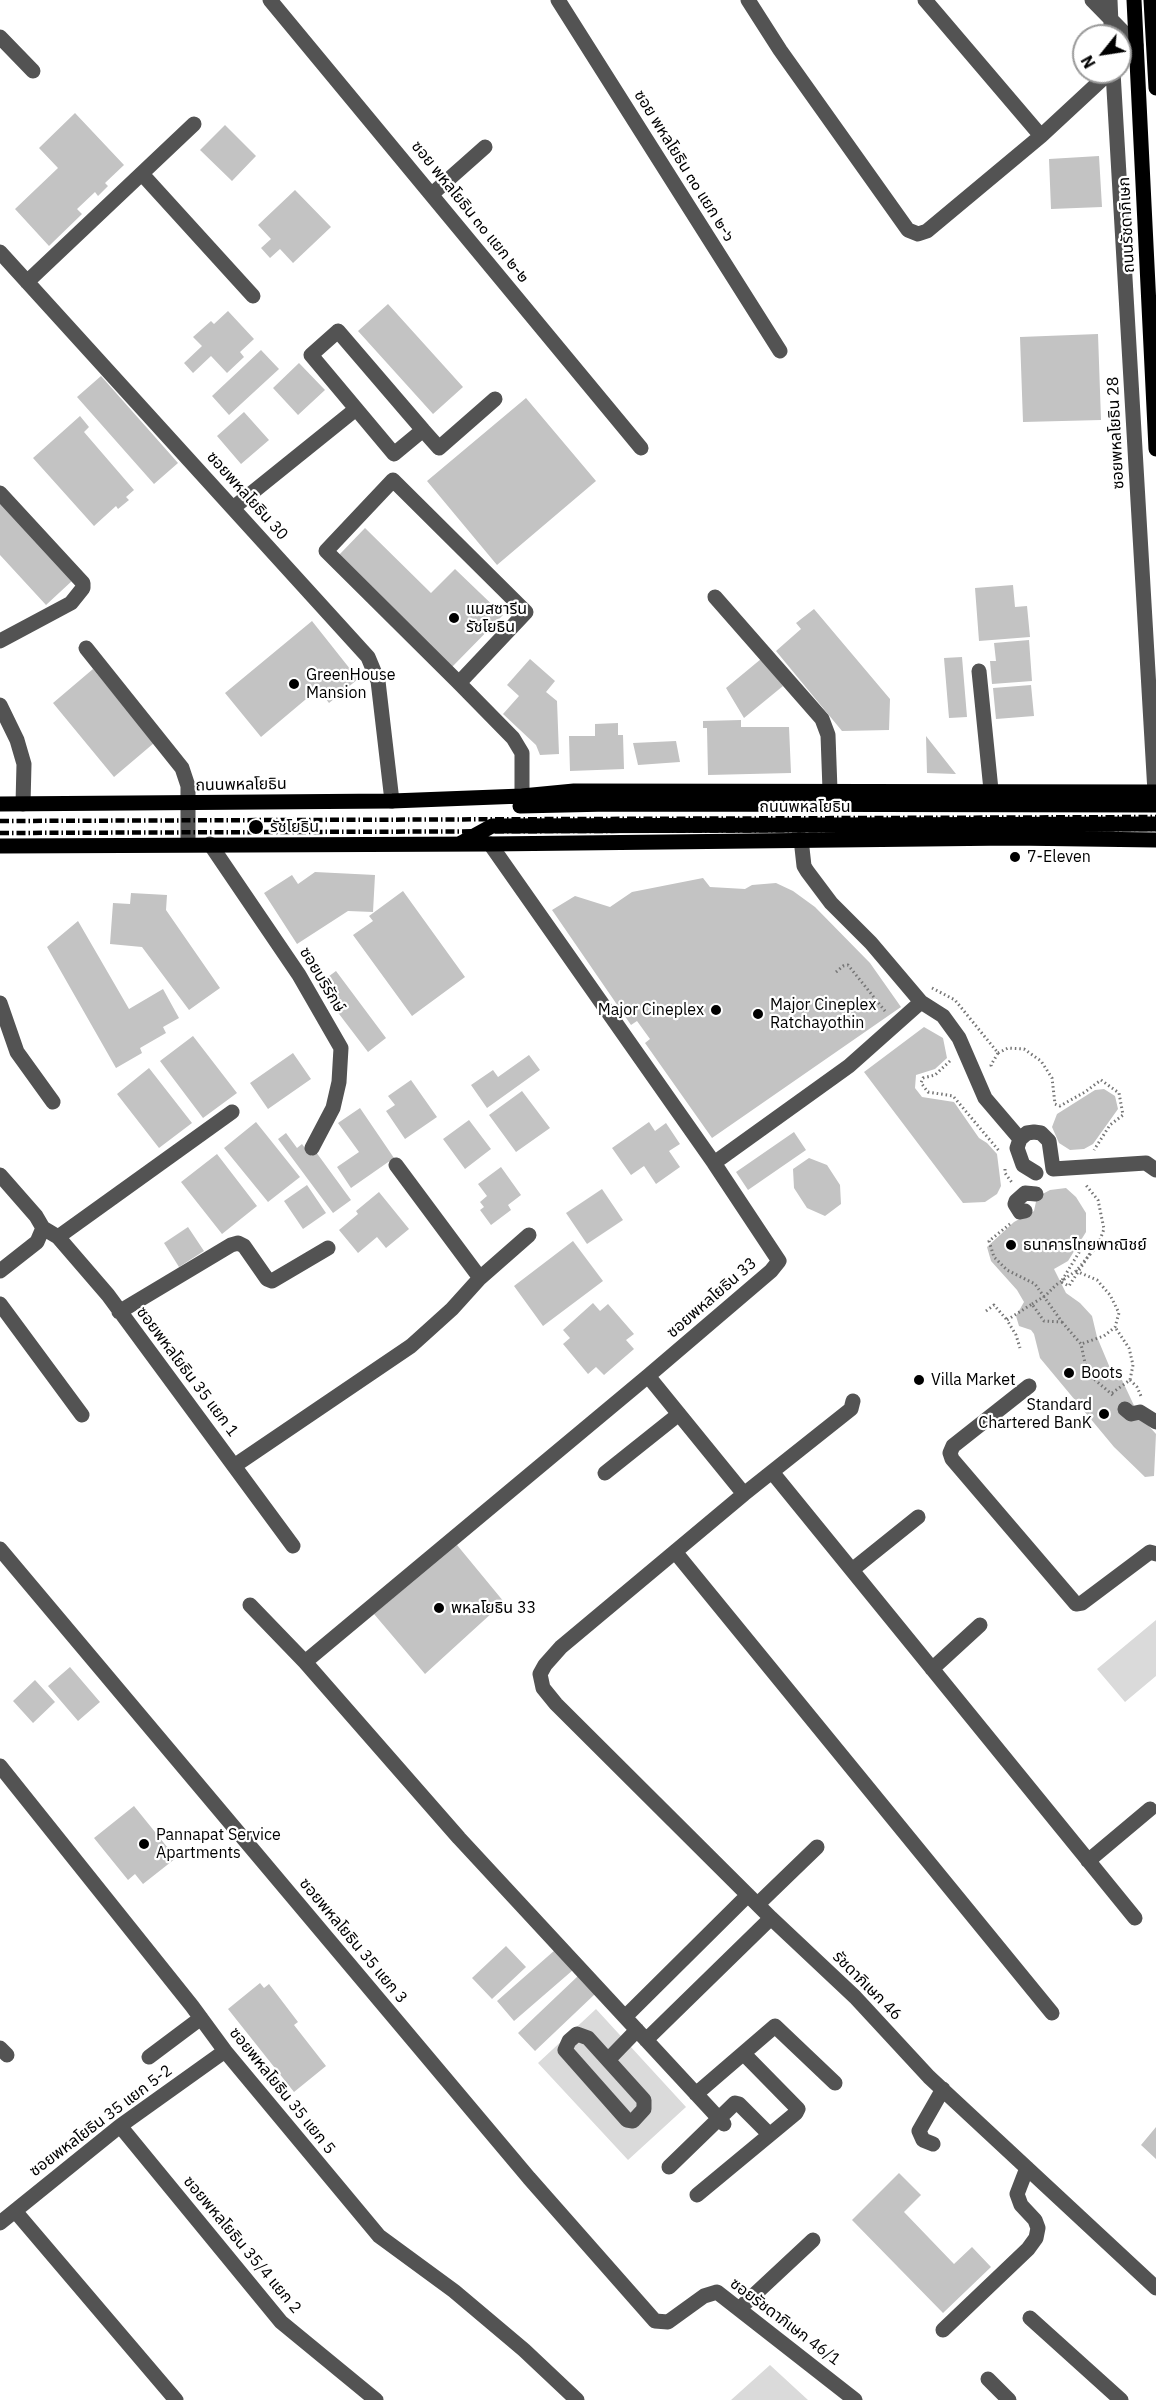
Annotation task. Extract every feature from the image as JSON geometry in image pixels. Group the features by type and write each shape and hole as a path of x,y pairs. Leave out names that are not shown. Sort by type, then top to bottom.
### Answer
{"main road":[{"name":"ถนนรัชดาภิเษก","path":"1134,0 1156,449"},
{"path":"1151,0 1156,88"},
{"name":"ถนนพหลโยธิน","path":"0,804 392,801 522,796 574,791 1156,792"},
{"path":"1007,791 1020,820 1017,832 1012,838"},
{"name":"ถนนพหลโยธิน","path":"483,798 513,806 1156,805"},
{"name":"ถนนพหลโยธิน","path":"459,844 492,826 1156,824"},
{"name":"ถนนพหลโยธิน","path":"0,846 490,844 801,839 1156,840"}],"street":[{"name":"ซอย พหลโยธิน ๓๐ แยก ๒-๒","path":"270,0 641,448"},
{"name":"ซอย พหลโยธิน ๓๐ แยก ๒-๖","path":"558,0 780,351"},
{"path":"747,0 908,230 918,234 927,231 1041,136 1099,84"},
{"path":"925,0 1041,136"},
{"path":"1092,0 1108,24"},
{"path":"1110,0 1111,24"},
{"path":"0,37 33,71"},
{"path":"1132,42 1136,45 1132,49"},
{"name":"ซอยพหลโยธิน 28","path":"1113,84 1156,792"},
{"path":"27,282 194,124"},
{"path":"432,194 485,147"},
{"path":"142,174 253,296"},
{"name":"ซอยพหลโยธิน 30","path":"0,252 368,657 378,681 392,801"},
{"path":"423,430 394,454 311,355 338,331 439,448 495,399"},
{"path":"233,508 356,409"},
{"path":"459,683 526,612 393,480 326,551 513,738 522,753 522,796"},
{"path":"0,493 83,583 83,588 71,603 0,641"},
{"path":"715,597 822,718 828,735 830,790"},
{"path":"86,648 182,768 188,786 188,844"},
{"path":"979,671 991,790"},
{"path":"0,705 17,740 24,764 23,804"},
{"path":"801,839 804,866 831,903 871,943 921,1002 943,1016 959,1038 985,1098 1020,1139"},
{"name":"ซอยบริรักษ์","path":"210,844 299,975 341,1048 339,1082 333,1108 312,1148"},
{"name":"ซอยพหลโยธิน 33","path":"305,1662 648,1377 771,1271 779,1261 714,1163 490,844"},
{"path":"714,1163 849,1066 921,1002"},
{"path":"0,1003 17,1052 53,1102"},
{"path":"58,1237 231,1112"},
{"path":"1036,1173 1027,1169 1019,1160 1017,1148 1020,1139 1027,1133 1034,1132 1046,1137 1051,1147 1053,1169 1146,1163 1156,1170"},
{"path":"396,1165 480,1278"},
{"path":"0,1175 36,1216 43,1228 36,1242 0,1271"},
{"path":"1025,1211 1020,1212 1015,1204 1029,1195"},
{"name":"ซอยพหลโยธิน 35 แยก 1","path":"43,1228 58,1237 119,1312 293,1546"},
{"path":"234,1467 411,1346 452,1309 480,1278 530,1235"},
{"path":"119,1312 231,1245 238,1243 244,1246 267,1279 272,1281 328,1248"},
{"path":"0,1305 82,1415"},
{"path":"648,1377 744,1494"},
{"path":"1029,1386 954,1446 950,1453 952,1459 1076,1604 1082,1603 1149,1552 1156,1554"},
{"name":"รัชดาภิเษก 46","path":"854,1401 851,1409 744,1494 561,1647 544,1665 540,1674 543,1688 556,1704 771,1918 855,1997 943,2089 1156,2288"},
{"path":"1125,1409 1131,1414 1140,1412 1156,1422"},
{"path":"605,1473 679,1414"},
{"path":"772,1472 1135,1918"},
{"path":"852,1570 918,1517"},
{"name":"ซอยพหลโยธิน 35 แยก 3","path":"0,1549 529,2178 655,2321 668,2322 690,2306"},
{"path":"676,1553 1052,2013"},
{"path":"250,1605 305,1662 459,1838 722,2122"},
{"path":"932,1669 980,1625"},
{"name":"ซอยพหลโยธิน 35 แยก 5","path":"0,1766 225,2051 379,2236 454,2291 524,2350 577,2400"},
{"path":"1088,1861 1150,1809"},
{"path":"625,2016 753,1899 817,1848"},
{"path":"608,2060 641,2035 771,1918"},
{"path":"149,2057 201,2018"},
{"path":"696,2094 772,2028 778,2026 836,2083"},
{"path":"578,2034 583,2035 608,2060 645,2104 645,2109 633,2121 627,2120 565,2050 565,2046 578,2034"},
{"name":"ซอยพหลโยธิน 35 แยก 5-2","path":"0,2223 120,2126 225,2051"},
{"path":"697,2195 798,2109 744,2054"},
{"path":"933,2144 923,2140 919,2131 943,2089"},
{"path":"669,2167 722,2122 735,2103 739,2104 769,2134"},
{"name":"ซอยพหลโยธิน 35/4 แยก 2","path":"120,2126 281,2322 376,2400"},
{"path":"943,2330 1028,2249 1036,2238 1038,2228 1035,2220 1021,2205 1017,2194 1027,2168"},
{"path":"15,2211 176,2400"},
{"path":"739,2309 813,2240"},
{"name":"ซอยรัชดาภิเษก 46/1","path":"690,2306 711,2292 717,2292 855,2400"},
{"path":"1030,2318 1121,2400"},
{"path":"988,2379 1009,2400"}],"path":[{"path":"836,972 848,965 896,1023"},
{"path":"906,984 933,988 956,999 998,1053"},
{"path":"993,1076 991,1065 998,1053 1008,1048 1024,1049 1041,1061 1052,1078 1054,1104 1060,1106 1101,1080 1119,1093 1123,1115 1110,1125 1092,1153"},
{"path":"952,1058 947,1066 935,1075 922,1078 921,1083 928,1092 953,1096 1002,1154"},
{"path":"1005,1161 1005,1173 1029,1195"},
{"path":"1084,1183 1098,1200 1104,1229 1098,1245 1086,1258"},
{"path":"1025,1211 988,1241 994,1257 1006,1270 1035,1284 1081,1344 1085,1363 1094,1379 1125,1409 1141,1396 1137,1387 1130,1380"},
{"path":"1086,1241 1094,1246 1069,1286 1061,1282 1086,1241"},
{"path":"1007,1320 1045,1296 1077,1271"},
{"path":"1077,1271 1097,1280 1110,1295 1119,1313 1115,1327 1104,1336 1081,1344"},
{"path":"1032,1304 1044,1321 1062,1322"},
{"path":"986,1311 994,1305 1007,1320 1016,1335 1020,1348"},
{"path":"1112,1394 1130,1380 1133,1365 1130,1348 1115,1327"}],"shaded area":[{"path":"1156,1620 1156,1676 1125,1702 1097,1669"},
{"path":"596,2009 686,2107 628,2160 538,2063"},
{"path":"770,2365 808,2400 731,2400"}],"building":[{"path":"75,113 124,165 105,183 108,186 98,196 95,192 77,209 82,214 49,246 15,209 58,168 39,148"},
{"path":"225,125 256,156 232,181 200,150"},
{"path":"1099,156 1102,207 1051,209 1049,159"},
{"path":"295,190 331,227 293,263 280,249 270,258 261,248 271,239 258,225"},
{"path":"388,304 463,387 433,414 358,331"},
{"path":"228,311 254,339 240,352 244,357 227,373 211,356 193,373 184,363 202,346 193,337 211,321 214,324"},
{"path":"1098,334 1101,420 1023,422 1020,337"},
{"path":"261,350 279,369 229,415 212,396"},
{"path":"299,363 325,390 298,415 273,388"},
{"path":"101,376 178,463 154,484 77,397"},
{"path":"526,398 596,481 497,565 427,481"},
{"path":"244,412 269,440 241,464 217,436"},
{"path":"80,416 89,427 84,432 134,490 126,497 129,500 118,509 116,506 94,526 33,458"},
{"path":"0,500 73,580 46,605 0,555"},
{"path":"365,528 431,593 455,569 503,615 452,667 339,555"},
{"path":"1013,585 1015,607 1027,606 1030,637 979,641 975,588"},
{"path":"814,609 890,699 889,730 842,731 776,651 801,629 796,623"},
{"name":"GreenHouse Mansion","path":"312,621 358,679 329,703 318,689 261,737 225,693"},
{"path":"1029,640 1032,681 992,684 990,661 996,661 994,643"},
{"path":"962,657 967,717 949,718 944,658"},
{"path":"530,659 555,681 546,692 557,701 559,754 540,755 536,745 503,714 519,696 507,685"},
{"path":"761,659 783,686 744,718 726,688"},
{"path":"93,669 154,743 114,777 53,703"},
{"path":"1031,685 1034,716 996,719 993,688"},
{"path":"741,720 741,727 789,727 791,773 708,775 707,728 703,728 703,721"},
{"path":"618,723 618,735 623,735 624,769 570,771 569,736 595,736 595,724"},
{"path":"926,736 956,774 927,773"},
{"path":"676,741 680,762 638,765 633,743"},
{"path":"315,872 375,875 373,912 348,911 297,944 264,893 292,875 298,884"},
{"name":"Major Cineplex Ratchayothin","path":"703,878 710,887 745,889 752,885 776,883 793,891 815,907 870,963 901,1007 712,1138 645,1043 650,1039 637,1021 631,1025 552,910 575,896 610,907 632,892"},
{"path":"403,891 465,977 412,1016 353,935 373,921 369,916"},
{"path":"131,893 167,895 166,910 220,988 189,1010 142,947 110,944 113,903 130,904"},
{"path":"78,921 129,1009 163,989 179,1018 163,1027 166,1033 140,1048 142,1053 116,1068 47,947"},
{"path":"336,971 386,1038 368,1052 317,985"},
{"path":"924,1027 943,1038 947,1058 935,1069 916,1075 915,1088 922,1097 954,1102 979,1138 997,1154 1001,1186 997,1194 985,1202 963,1203 864,1072"},
{"path":"193,1036 237,1093 203,1118 160,1061"},
{"path":"293,1053 311,1079 268,1109 250,1083"},
{"path":"529,1055 540,1070 487,1108 471,1085 493,1070 498,1077"},
{"path":"149,1068 192,1123 159,1148 117,1094"},
{"path":"411,1080 437,1117 405,1139 386,1111 395,1105 388,1096"},
{"path":"1104,1089 1115,1096 1118,1109 1093,1144 1084,1149 1070,1150 1059,1143 1052,1127 1057,1114 1095,1090"},
{"path":"522,1091 550,1128 516,1152 489,1115"},
{"path":"360,1108 394,1158 351,1188 337,1167 359,1152 338,1123"},
{"path":"469,1120 491,1149 465,1169 443,1139"},
{"path":"256,1122 300,1177 268,1202 224,1148"},
{"path":"649,1122 655,1131 666,1123 680,1144 669,1151 680,1167 656,1184 644,1166 631,1175 612,1148"},
{"path":"794,1132 806,1150 748,1190 736,1172"},
{"path":"286,1133 297,1148 302,1144 311,1156 316,1152 351,1200 333,1213 278,1139"},
{"path":"217,1154 257,1206 222,1234 181,1182"},
{"path":"809,1158 827,1165 840,1185 841,1204 825,1216 807,1208 794,1188 793,1169"},
{"path":"501,1167 521,1195 508,1205 511,1210 491,1225 480,1210 484,1207 480,1202 487,1196 478,1184"},
{"path":"307,1185 326,1213 303,1229 284,1201"},
{"path":"1066,1188 1076,1197 1086,1213 1086,1232 1068,1261 1054,1269 1066,1293 1092,1316 1097,1337 1110,1368 1122,1380 1138,1414 1156,1434 1154,1476 1145,1477 1114,1447 1040,1358 1034,1334 1031,1330 1019,1326 1016,1316 1024,1302 1017,1290 991,1261 987,1247 1014,1222 1034,1211 1037,1197 1050,1190"},
{"path":"602,1189 623,1220 587,1244 566,1213"},
{"path":"379,1192 409,1229 386,1248 377,1237 358,1253 339,1230 358,1214 356,1211"},
{"path":"188,1227 204,1251 179,1267 164,1243"},
{"path":"573,1241 603,1281 543,1326 514,1286"},
{"path":"593,1303 600,1311 608,1304 634,1334 626,1340 634,1349 604,1375 596,1367 588,1374 563,1344 570,1338 563,1330"},
{"name":"พหลโยธิน 33","path":"457,1545 504,1602 425,1674 374,1614"},
{"path":"70,1667 100,1702 78,1721 48,1686"},
{"path":"35,1680 55,1702 33,1723 13,1701"},
{"path":"134,1806 176,1858 143,1884 135,1874 128,1880 94,1838"},
{"path":"506,1946 526,1967 492,1999 472,1978"},
{"path":"555,1950 573,1970 514,2021 497,2001"},
{"path":"578,1976 595,1994 535,2051 518,2033"},
{"path":"260,1983 264,1988 269,1984 298,2022 294,2025 326,2066 294,2092 228,2009"},
{"path":"1156,2127 1156,2159 1141,2145"},
{"path":"899,2173 921,2195 904,2212 954,2264 972,2247 991,2267 943,2313 852,2220"}],"railway":[{"path":"0,821 1156,817"},
{"path":"0,833 1156,829"}],"place":[{"name":"แมสซารีน รัชโยธิน","path":"454,618"},
{"name":"GreenHouse Mansion","path":"294,684"},
{"name":"รัชโยธิน","path":"256,827"},
{"name":"7-Eleven","path":"1015,857"},
{"name":"Major Cineplex","path":"716,1010"},
{"name":"Major Cineplex Ratchayothin","path":"758,1014"},
{"name":"ธนาคารไทยพาณิชย์","path":"1011,1245"},
{"name":"Boots","path":"1069,1373"},
{"name":"Villa Market","path":"919,1380"},
{"name":"Standard Chartered BanK","path":"1104,1414"},
{"name":"พหลโยธิน 33","path":"439,1608"},
{"name":"Pannapat Service Apartments","path":"144,1844"}]}
